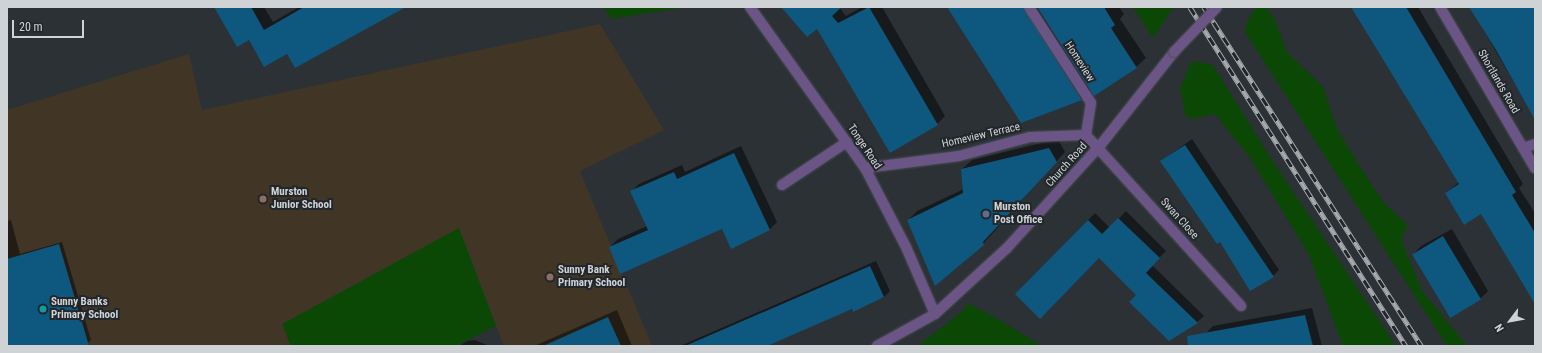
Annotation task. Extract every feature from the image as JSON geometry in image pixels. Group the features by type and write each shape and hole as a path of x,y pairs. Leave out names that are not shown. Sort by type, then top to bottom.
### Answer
{"street":[{"name":"Tonge Road","path":"750,7 866,168 906,247 935,314"},
{"name":"Homeview","path":"1029,7 1091,102 1086,135"},
{"name":"Church Road","path":"877,346 935,314 1007,248 1099,147 1174,52 1216,7"},
{"name":"Shortlands Road","path":"1440,7 1535,168"},
{"path":"1086,135 1099,147"},
{"name":"Homeview Terrace","path":"866,168 959,156 1030,137 1086,135"},
{"path":"782,185 847,142"},
{"path":"1523,148 1535,144"},
{"name":"Swan Close","path":"1099,147 1241,306"}],"shaded area":[{"name":"Murston Junior School","path":"600,24 664,130 580,171 652,346 504,346 458,229 283,324 291,346 7,346 7,110 189,54 202,110"}],"green space":[{"path":"603,7 687,7 612,19"},
{"path":"1133,7 1172,7 1173,8 1153,38"},
{"path":"1256,7 1267,8 1275,20 1286,51 1323,87 1337,129 1362,170 1384,203 1408,225 1401,239 1422,291 1467,346 1447,346 1245,32 1247,22"},
{"path":"1192,61 1213,65 1270,157 1396,346 1343,346 1309,255 1251,159 1215,114 1194,119 1186,117 1180,88"},
{"path":"459,228 496,326 456,346 291,346 282,324"},
{"path":"968,303 998,319 1042,346 918,346 963,311"}],"building":[{"path":"214,7 251,7 264,30 304,7 406,7 295,68 287,54 264,67 249,40 237,47"},
{"path":"781,7 842,7 832,16 838,23 869,7 938,125 890,153 817,29 807,37"},
{"path":"947,7 1023,7 1082,100 1021,123"},
{"path":"1037,7 1104,7 1115,25 1111,28 1137,68 1094,96"},
{"path":"1351,7 1406,7 1516,192 1512,195 1535,233 1535,304 1481,214 1464,225 1445,193 1459,184"},
{"path":"1469,7 1535,7 1535,120 1496,50"},
{"path":"1185,145 1274,277 1250,291 1220,242 1217,244 1160,161"},
{"path":"1049,148 1057,162 983,242 984,245 935,286 907,220 963,193 961,169"},
{"path":"734,153 770,230 731,249 722,229 620,274 609,247 648,230 630,191 674,172 677,179"},
{"path":"1118,218 1160,258 1146,273 1198,323 1169,341 1129,302 1136,295 1099,258 1040,319 1015,294 1088,220 1102,234"},
{"path":"1443,236 1481,299 1450,318 1412,255"},
{"name":"Sunny Banks Primary School","path":"59,244 89,346 7,346 7,259"},
{"path":"870,266 884,297 853,312 852,309 767,346 685,346"},
{"path":"1305,315 1313,346 1188,346 1187,336"},
{"path":"608,317 621,346 543,346"}],"railway":[{"path":"1190,7 1406,346"},
{"path":"1204,7 1422,346"}],"place":[{"name":"Murston Junior School","path":"263,199"},
{"name":"Murston Post Office","path":"986,214"},
{"name":"Sunny Bank Primary School","path":"550,277"},
{"name":"Sunny Banks Primary School","path":"43,309"}]}
